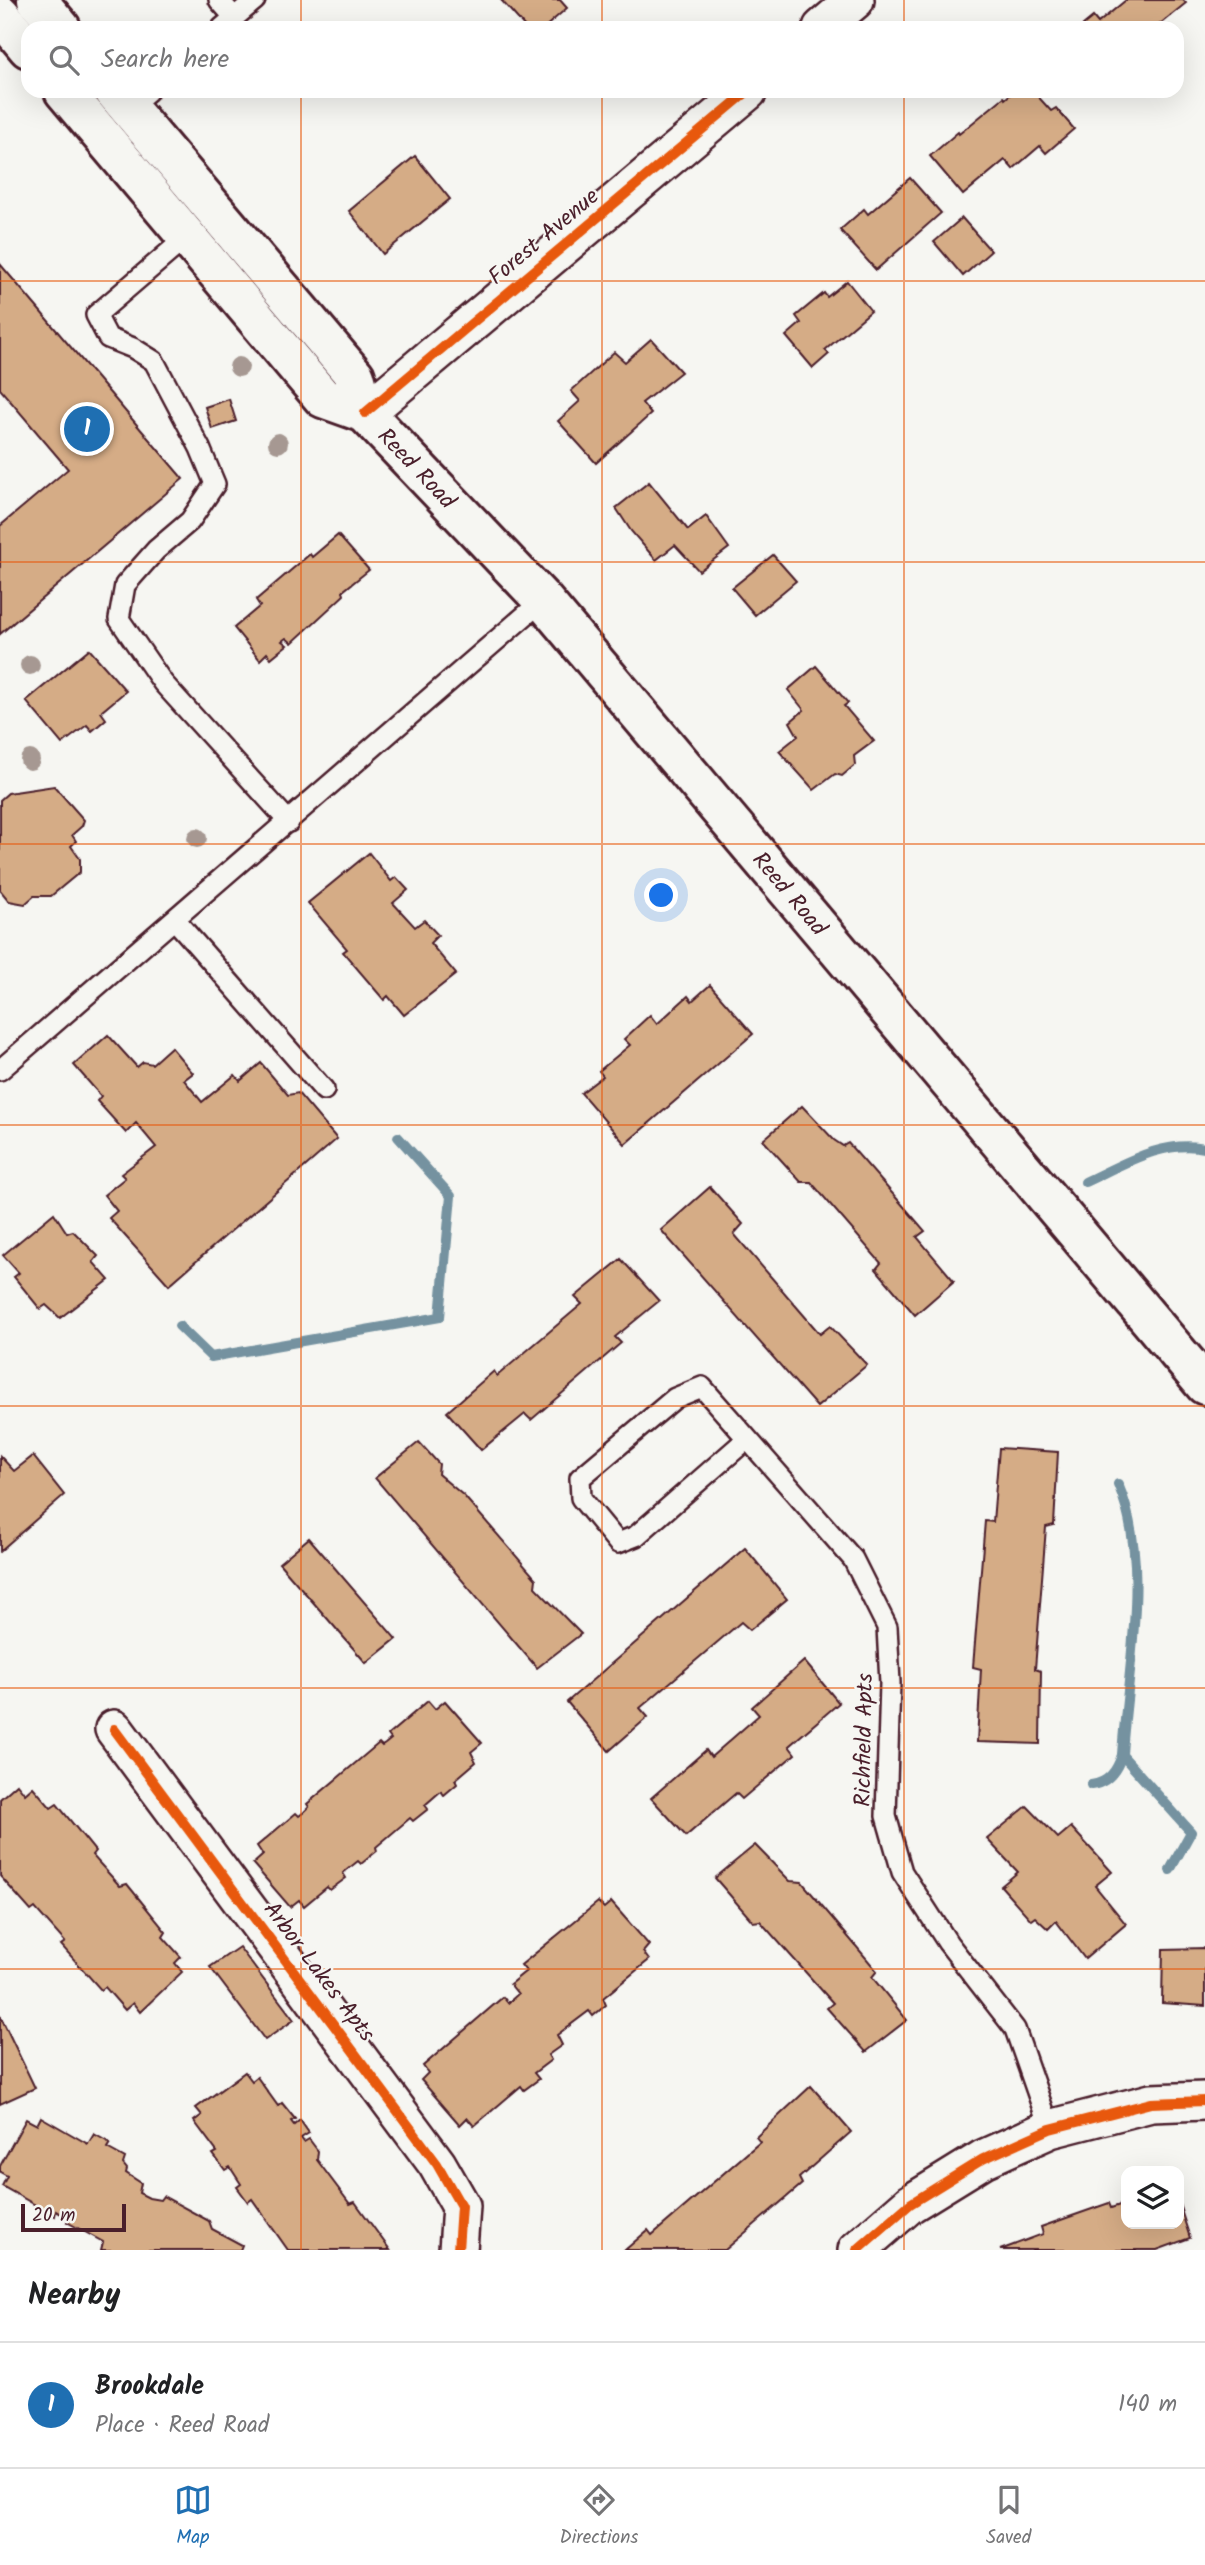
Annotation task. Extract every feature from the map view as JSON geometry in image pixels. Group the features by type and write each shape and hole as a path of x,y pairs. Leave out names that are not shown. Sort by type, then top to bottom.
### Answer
{"main road":[{"path":"37,0 55,21"},
{"path":"0,14 21,40"},
{"name":"Reed Road","path":"70,98 323,398 365,412"},
{"name":"Reed Road","path":"131,98 355,376 365,412 543,600 1205,1385"}],"street":[{"path":"830,21 855,0"},
{"name":"Forest Avenue","path":"365,412 740,98"},
{"name":"Arbor Lakes Apts","path":"114,1729 437,2164 461,2206 458,2250"},
{"path":"858,2250 910,2204 983,2160 1050,2129 1151,2103 1205,2101"}],"lane":[{"path":"219,0 227,21"},
{"path":"230,21 255,0"},
{"path":"187,237 96,315 108,338 133,348 154,361 200,448 215,484 190,521 156,550 125,585 119,619 163,683 289,821"},
{"path":"0,1070 543,600"},
{"path":"175,920 324,1090"},
{"name":"Richfield Apts","path":"747,1439 636,1536 618,1543 581,1498 580,1478 675,1398 702,1387 853,1559 887,1627 890,1683 886,1815 902,1872 948,1943 1016,2029 1050,2129"}],"building":[{"path":"501,0 560,0 567,8 552,21 520,21"},
{"path":"1126,0 1183,0 1186,3 1164,21 1100,21"},
{"path":"1003,98 1039,98 1051,111 1056,108 1074,129 1046,153 1040,146 1013,169 1005,160 963,195 930,156 958,132 959,134"},
{"path":"415,156 450,199 383,254 349,211"},
{"path":"910,178 941,213 876,270 840,230 864,209 868,214"},
{"path":"962,218 991,251 963,276 934,242"},
{"path":"0,264 183,479 0,634 0,526 68,469 0,389"},
{"path":"847,281 871,311 825,350 829,354 813,368 786,336 801,323 796,316 824,293 827,297"},
{"path":"651,339 681,372 642,403 651,414 596,463 558,421 580,401 571,391 614,352 625,362"},
{"path":"229,399 236,421 212,429 205,407"},
{"path":"649,482 688,530 706,516 729,548 699,571 675,545 656,560 631,531 616,508"},
{"path":"338,535 369,570 343,591 344,595 292,643 286,638 282,641 287,645 271,658 267,653 260,660 234,628 260,606 256,600 310,554 312,557"},
{"path":"773,555 796,581 755,615 732,588"},
{"path":"89,649 126,691 101,712 106,719 92,731 87,725 62,744 26,701"},
{"path":"816,666 848,703 844,706 874,741 854,756 855,765 842,776 835,774 814,790 779,751 798,736 790,722 804,710 788,690"},
{"path":"54,786 84,820 82,826 72,835 76,841 71,846 80,859 80,872 51,896 34,896 25,904 9,901 0,890 0,800 8,793"},
{"path":"369,853 391,881 396,877 408,890 393,903 415,927 424,920 438,935 430,943 456,974 404,1015 388,996 384,1000 343,952 347,949 308,903"},
{"path":"710,985 753,1034 625,1144 581,1093 603,1076 599,1071 630,1045 624,1039 650,1015 657,1024 688,996 692,1001"},
{"path":"108,1035 137,1067 143,1062 152,1064 171,1047 193,1073 184,1080 202,1102 235,1075 240,1081 261,1063 288,1095 298,1093 337,1139 169,1285 109,1218 117,1211 104,1195 125,1178 121,1174 156,1147 136,1123 126,1133 97,1101 101,1096 74,1065"},
{"path":"802,1106 834,1140 843,1146 848,1143 906,1209 925,1231 917,1237 954,1281 915,1315 876,1269 881,1263 811,1182 801,1182 763,1140"},
{"path":"710,1187 743,1224 734,1234 820,1334 830,1326 867,1365 817,1407 661,1230"},
{"path":"54,1213 67,1233 73,1231 98,1256 93,1262 109,1280 60,1318 46,1305 40,1309 14,1277 19,1273 3,1255"},
{"path":"621,1259 659,1301 615,1337 621,1343 531,1420 525,1414 481,1450 447,1412 494,1371 497,1376 582,1304 575,1297"},
{"path":"419,1442 439,1464 438,1474 464,1496 536,1579 535,1587 581,1634 537,1668 375,1478"},
{"path":"999,1448 1058,1452 1054,1525 1046,1527 1035,1669 1041,1671 1040,1744 977,1742 981,1669 973,1667 985,1521 993,1522"},
{"path":"0,1456 14,1471 33,1456 64,1495 0,1551"},
{"path":"309,1538 396,1639 366,1663 279,1563"},
{"path":"745,1548 787,1599 750,1630 741,1622 640,1708 648,1717 609,1751 567,1702"},
{"path":"804,1661 839,1703 789,1746 795,1754 742,1799 736,1793 686,1836 651,1798 706,1750 711,1757 759,1715 752,1707"},
{"path":"428,1701 435,1709 445,1701 482,1743 471,1752 476,1762 455,1780 457,1784 444,1795 441,1791 425,1805 428,1809 413,1821 410,1818 376,1847 377,1851 361,1864 358,1861 343,1873 346,1878 330,1890 327,1887 304,1906 299,1900 290,1907 253,1864 263,1855 257,1846 296,1813 299,1816 304,1812 309,1807 307,1804 379,1743 382,1746 391,1739 388,1735"},
{"path":"17,1784 25,1794 33,1787 51,1808 57,1804 95,1851 92,1855 120,1886 127,1884 166,1932 163,1937 181,1957 175,1963 182,1972 140,2012 133,2003 125,2010 105,1987 101,1990 61,1945 65,1942 35,1908 31,1911 0,1876 0,1799"},
{"path":"1027,1806 1058,1838 1071,1827 1112,1872 1095,1886 1126,1924 1085,1959 1056,1921 1048,1929 1035,1917 1031,1920 1001,1886 1018,1872 987,1839"},
{"path":"755,1845 790,1881 802,1882 877,1971 872,1977 907,2020 866,2052 827,2008 833,2003 760,1921 753,1922 715,1878"},
{"path":"598,1902 604,1908 611,1902 649,1945 643,1952 649,1960 603,1998 606,2005 593,2016 589,2011 557,2035 562,2045 548,2055 551,2060 534,2073 539,2079 524,2090 521,2086 474,2126 467,2118 460,2125 421,2080 428,2073 423,2066 503,1997 508,2003 518,1994 510,1984 526,1971 521,1965"},
{"path":"239,1947 294,2020 265,2040 210,1967"},
{"path":"1205,1948 1205,2006 1162,2003 1163,1949"},
{"path":"0,2015 35,2088 0,2104"},
{"path":"245,2072 252,2081 257,2077 278,2106 282,2103 295,2119 291,2121 294,2125 300,2120 309,2133 301,2138 304,2142 309,2139 318,2151 317,2160 350,2204 355,2202 390,2250 288,2250 252,2199 248,2202 237,2187 241,2184 230,2167 225,2170 213,2154 217,2152 194,2121 202,2115 196,2108"},
{"path":"811,2086 851,2132 799,2178 802,2184 725,2250 625,2250 648,2230 652,2235 760,2142 756,2137"},
{"path":"41,2117 88,2144 94,2134 110,2143 107,2148 125,2158 123,2164 127,2169 126,2173 141,2183 139,2193 160,2200 163,2196 209,2221 212,2229 242,2245 240,2250 101,2250 103,2242 67,2222 69,2219 56,2211 55,2216 2,2186 7,2176 0,2172 0,2166 26,2119 37,2125"},
{"path":"1109,2203 1111,2208 1121,2205 1121,2229 1184,2229 1184,2219 1190,2238 1157,2250 1000,2250 1043,2234 1041,2227"}],"waterway":[{"path":"179,1326 211,1357 440,1317 451,1196 398,1137"},
{"path":"1085,1182 1158,1150 1189,1146 1205,1148"},
{"path":"1091,1785 1103,1782 1111,1775 1122,1755 1132,1653 1136,1582 1134,1548 1128,1515 1118,1484"},
{"path":"1122,1755 1191,1832 1170,1870"}],"cycle path":[{"path":"365,413 740,98"},
{"path":"114,1729 437,2164 461,2206 458,2250"},
{"path":"857,2250 910,2204 983,2159 1050,2129 1151,2103 1205,2101"}],"place":[{"name":"Brookdale","path":"87,429"}]}
